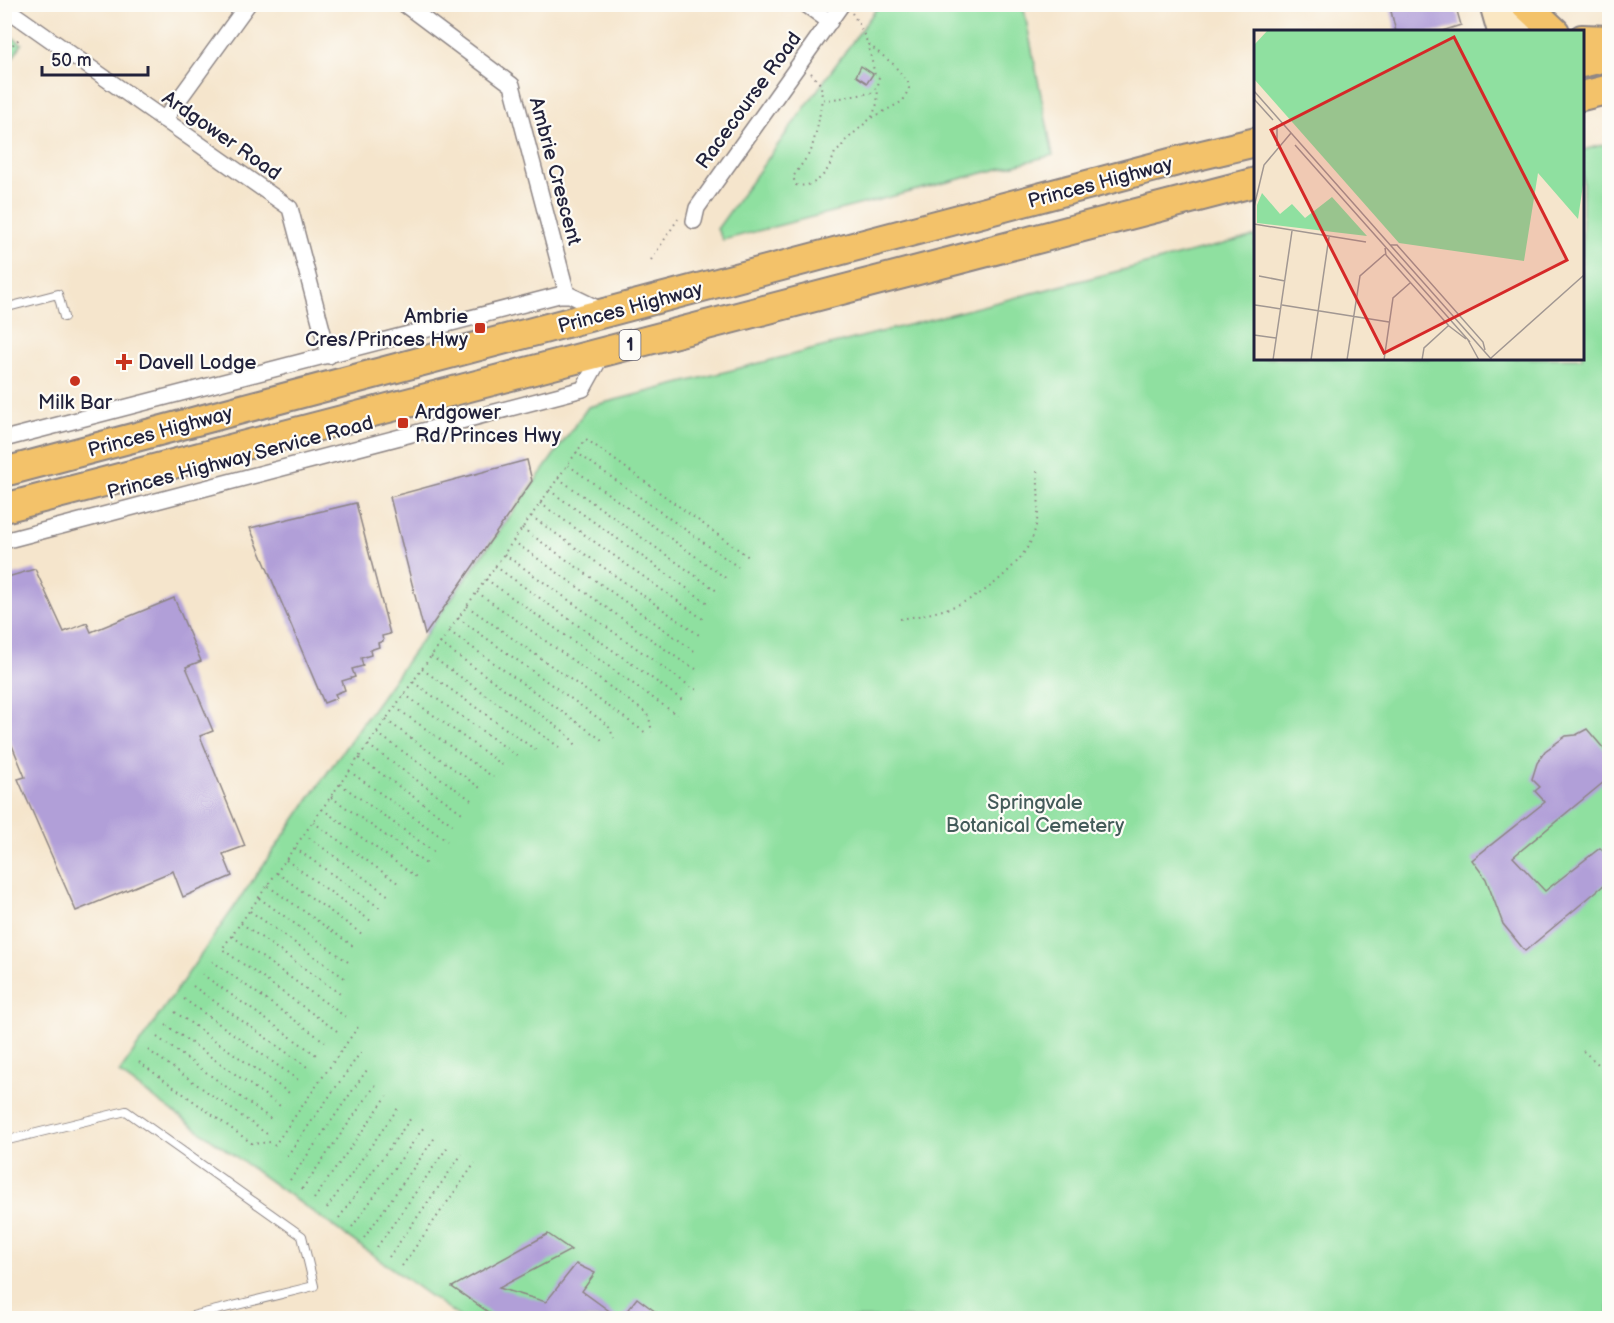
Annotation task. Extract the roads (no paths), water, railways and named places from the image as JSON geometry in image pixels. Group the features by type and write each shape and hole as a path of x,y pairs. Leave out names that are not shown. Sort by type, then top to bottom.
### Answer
{"highway":[{"path":"1525,4 1553,30"},
{"path":"1584,39 1610,40"},
{"path":"1584,62 1610,56"},
{"path":"1584,96 1610,89"},
{"name":"Princes Highway","path":"4,472 1254,142"},
{"name":"Princes Highway","path":"4,508 1254,183"}],"main road":[{"path":"1491,4 1498,30"},
{"path":"1512,4 1519,30"}],"street":[{"path":"164,120 248,4"},
{"name":"Ambrie Crescent","path":"404,4 512,85 567,294"},
{"path":"805,4 830,22"},
{"name":"Ardgower Road","path":"4,7 290,208 329,356"},
{"name":"Racecourse Road","path":"686,220 697,208 830,22 846,8"},
{"path":"4,439 567,294 609,313"},
{"name":"Princes Highway Service Road","path":"4,541 583,388 604,351"}],"lane":[{"path":"4,308 58,294 64,317"},
{"path":"4,1141 126,1111 302,1236 314,1286 184,1318"}],"place":[{"name":"Ambrie Cres/Princes Hwy","path":"480,328"},
{"name":"Davell Lodge","path":"124,362"},
{"name":"Milk Bar","path":"75,381"},
{"name":"Ardgower Rd/Princes Hwy","path":"403,423"}],"park label":[{"name":"Springvale Botanical Cemetery","path":"1035,814"}]}
